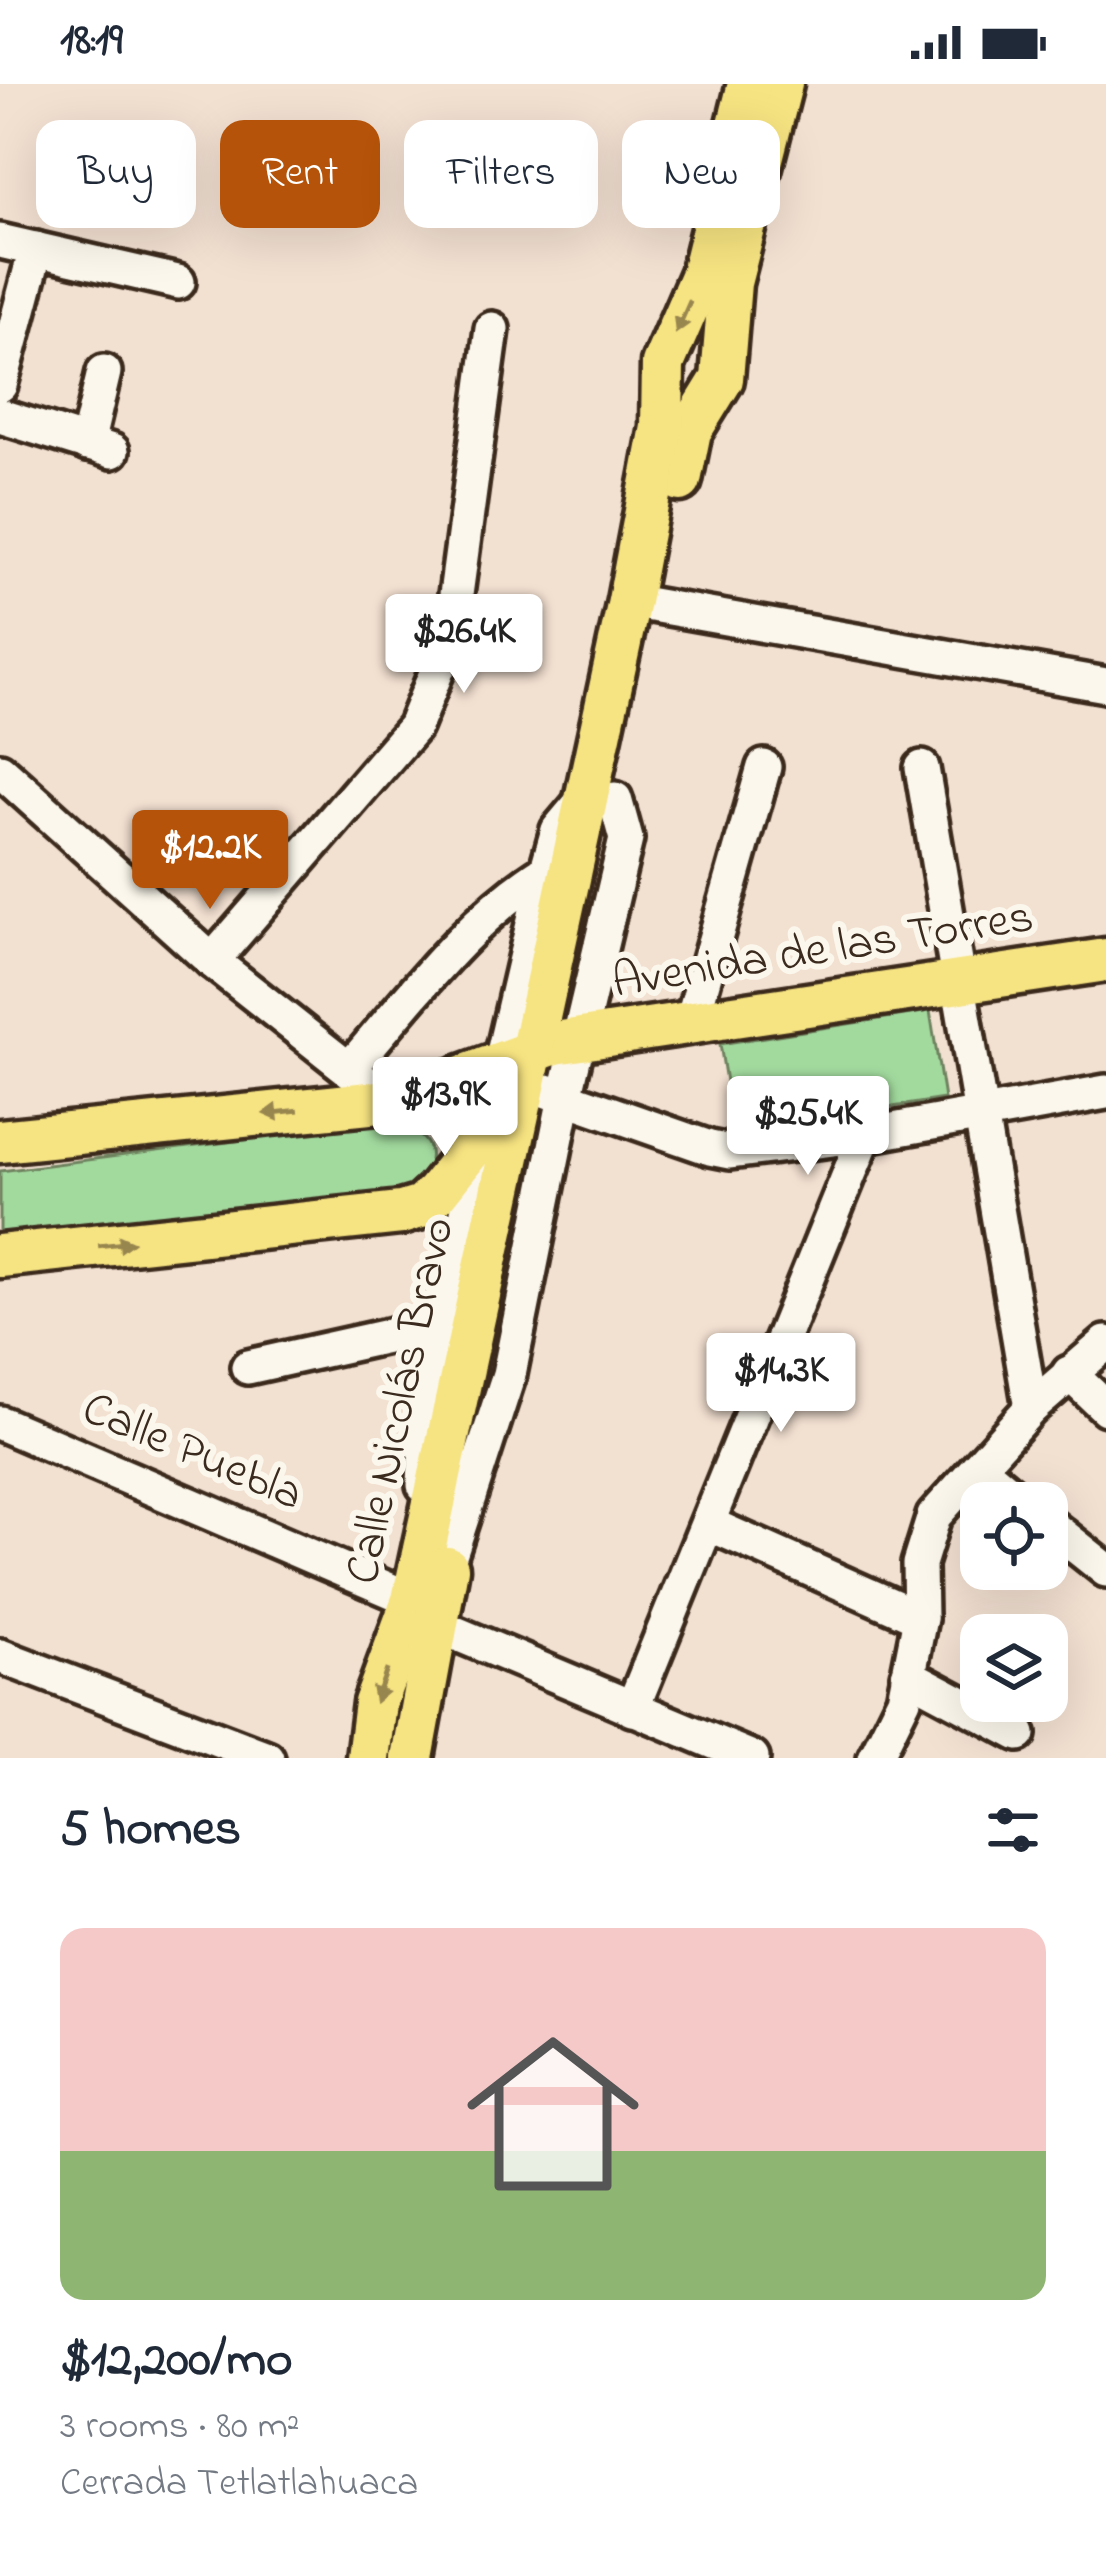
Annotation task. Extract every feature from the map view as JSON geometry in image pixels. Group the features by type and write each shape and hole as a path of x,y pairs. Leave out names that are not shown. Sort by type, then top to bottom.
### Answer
{"main road":[{"name":"Calle Nicolás Bravo","path":"641,603 662,427 663,364 702,274 749,84"},
{"name":"Calle Nicolás Bravo","path":"412,1758 425,1613 435,1558 641,603 690,431 722,379 730,283 781,84"},
{"name":"Avenida de las Torres","path":"0,1141 389,1101 542,1067 691,1024 1106,960"},
{"path":"0,1256 401,1213 421,1207 542,1067"},
{"name":"Calle Nicolás Bravo","path":"368,1758 375,1703 425,1613"}],"street":[{"path":"0,241 178,282"},
{"path":"0,385 36,249"},
{"path":"212,961 415,727 450,639 492,329"},
{"path":"0,416 100,448 104,372"},
{"path":"641,603 1106,685"},
{"path":"691,1024 764,767"},
{"path":"922,768 1031,1408"},
{"path":"0,770 212,961 389,1101"},
{"path":"600,798 559,830 547,870 542,1067 710,1148 730,1152 865,1135 1106,1092"},
{"path":"349,1069 458,944 547,870"},
{"path":"435,1558 429,1367 487,1132"},
{"path":"632,1709 865,1135"},
{"path":"248,1367 437,1325"},
{"path":"875,1758 904,1699 920,1618 919,1564 934,1516 1031,1408 1106,1343"},
{"path":"1069,1373 1106,1408"},
{"name":"Calle Puebla","path":"0,1423 632,1709 752,1758"},
{"path":"979,1467 997,1482"},
{"path":"709,1524 920,1618"},
{"path":"1068,1540 1106,1570"},
{"path":"0,1656 267,1758"},
{"path":"908,1675 1019,1734"}],"green space":[{"path":"930,1011 944,1099 734,1132 720,1044"},
{"path":"386,1122 415,1132 429,1148 427,1168 408,1193 0,1238 0,1171"}]}
